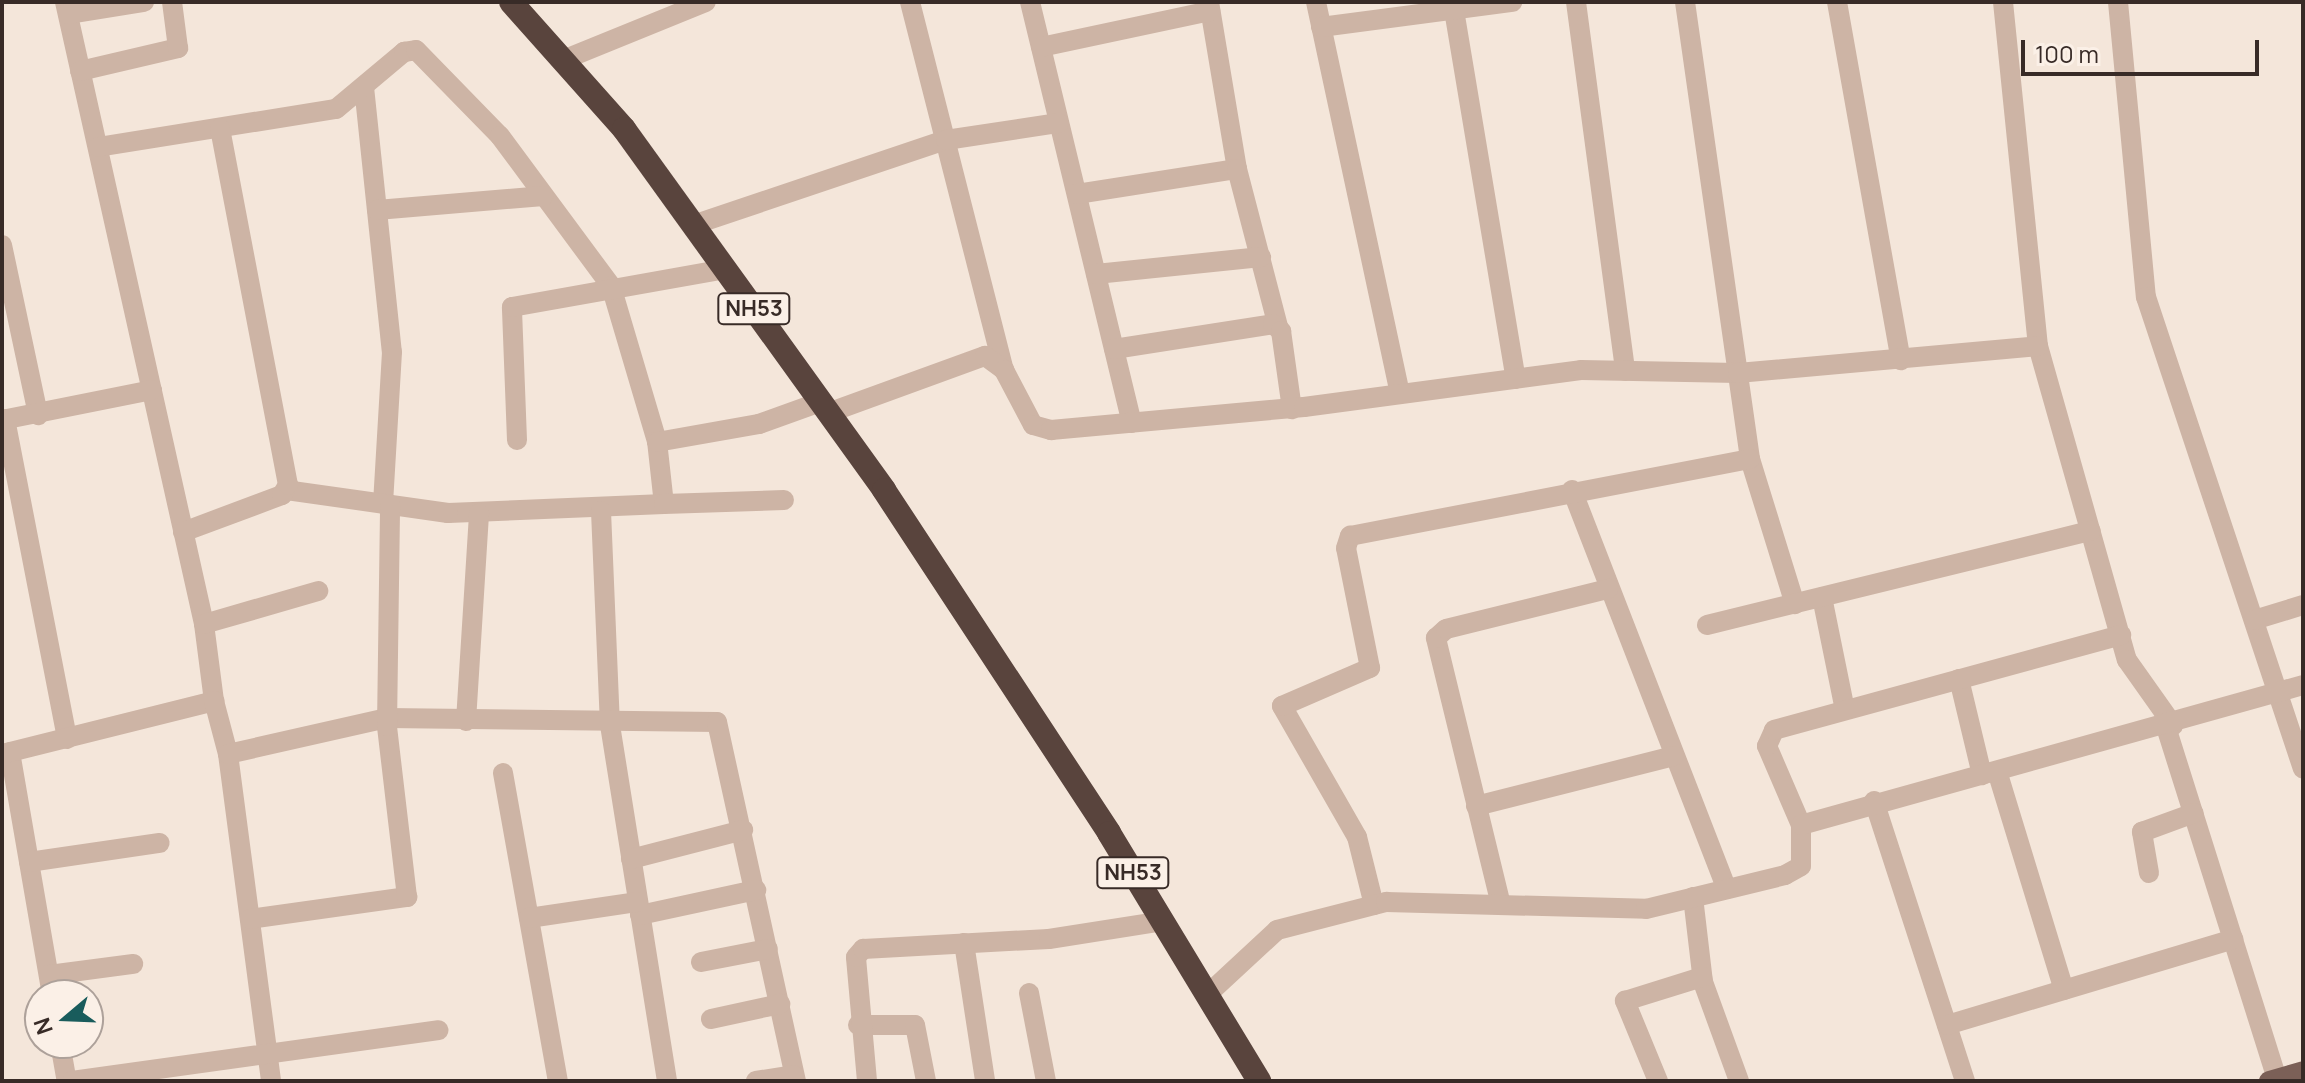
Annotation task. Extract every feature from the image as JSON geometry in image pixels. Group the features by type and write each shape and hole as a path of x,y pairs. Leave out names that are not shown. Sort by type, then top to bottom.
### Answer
{"highway":[{"name":"NH53","path":"511,2 563,60 693,225 824,407 1163,921 1259,1081"}],"main road":[{"path":"2273,1080 2303,1071"}],"street":[{"path":"144,2 66,8 204,624 215,706 225,745 271,1081"},
{"path":"80,71 178,48 172,2"},
{"path":"563,60 706,2"},
{"path":"910,2 1004,370 1041,430 1292,409 1516,379 1625,371 1738,373 2038,346"},
{"path":"1030,2 1132,423"},
{"path":"1316,2 1400,394"},
{"path":"1321,27 1512,2"},
{"path":"1576,2 1625,371"},
{"path":"1685,2 1750,459 1795,604"},
{"path":"1837,2 1901,360"},
{"path":"2003,2 2038,346 2130,665 2170,726 2273,1080"},
{"path":"2118,2 2146,297 2303,769"},
{"path":"1041,47 1209,7 1237,169 1278,326 1292,409"},
{"path":"1454,10 1516,379"},
{"path":"98,147 336,109 404,52 422,53 543,196 614,293 657,442 664,504"},
{"path":"250,919 407,897 387,722 387,505 392,352 364,87"},
{"path":"693,225 946,140 1059,123"},
{"path":"220,128 287,490"},
{"path":"1077,194 1237,169"},
{"path":"377,210 543,196"},
{"path":"2,245 10,322 38,415"},
{"path":"1096,274 1261,257"},
{"path":"517,440 509,311 725,269"},
{"path":"1114,349 1278,326"},
{"path":"657,442 759,424 824,407 969,359 985,356 1004,370"},
{"path":"67,739 3,419 38,415 152,390"},
{"path":"1374,905 1357,837 1282,706 1370,668 1347,541 1355,532 1637,477 1750,459"},
{"path":"183,532 287,490 387,505 479,513 601,511 664,504 784,500"},
{"path":"1572,490 1727,889"},
{"path":"601,511 612,740 667,1081"},
{"path":"466,721 479,513"},
{"path":"1707,625 2091,531"},
{"path":"1501,905 1436,638 1446,629 1608,589"},
{"path":"204,624 318,591"},
{"path":"1822,597 1845,710"},
{"path":"2254,620 2303,605"},
{"path":"1208,994 1277,930 1374,905 1646,909 1793,871 1801,825 1766,738 1845,710 2121,635"},
{"path":"1959,679 2064,990"},
{"path":"1801,825 1874,801 2170,726 2303,685"},
{"path":"49,979 9,761 67,739 215,706"},
{"path":"225,745 387,722 466,721 612,740 714,721 721,727 727,751 795,1078 756,1081"},
{"path":"1476,806 1674,756"},
{"path":"503,773 558,1081"},
{"path":"1874,801 1965,1081"},
{"path":"2149,873 2142,832 2194,813"},
{"path":"631,859 743,830"},
{"path":"29,862 160,843"},
{"path":"529,918 639,909 756,890"},
{"path":"1693,897 1702,977 1739,1081"},
{"path":"867,1081 858,1025 858,951 964,943 1163,921"},
{"path":"1947,1025 2233,939"},
{"path":"964,943 985,1081"},
{"path":"701,962 768,949"},
{"path":"74,979 133,964"},
{"path":"1658,1081 1625,1001 1702,977"},
{"path":"1029,993 1046,1081"},
{"path":"711,1019 780,1004"},
{"path":"858,1025 915,1025 926,1081"},
{"path":"64,1059 69,1081 145,1077 438,1030"}]}
